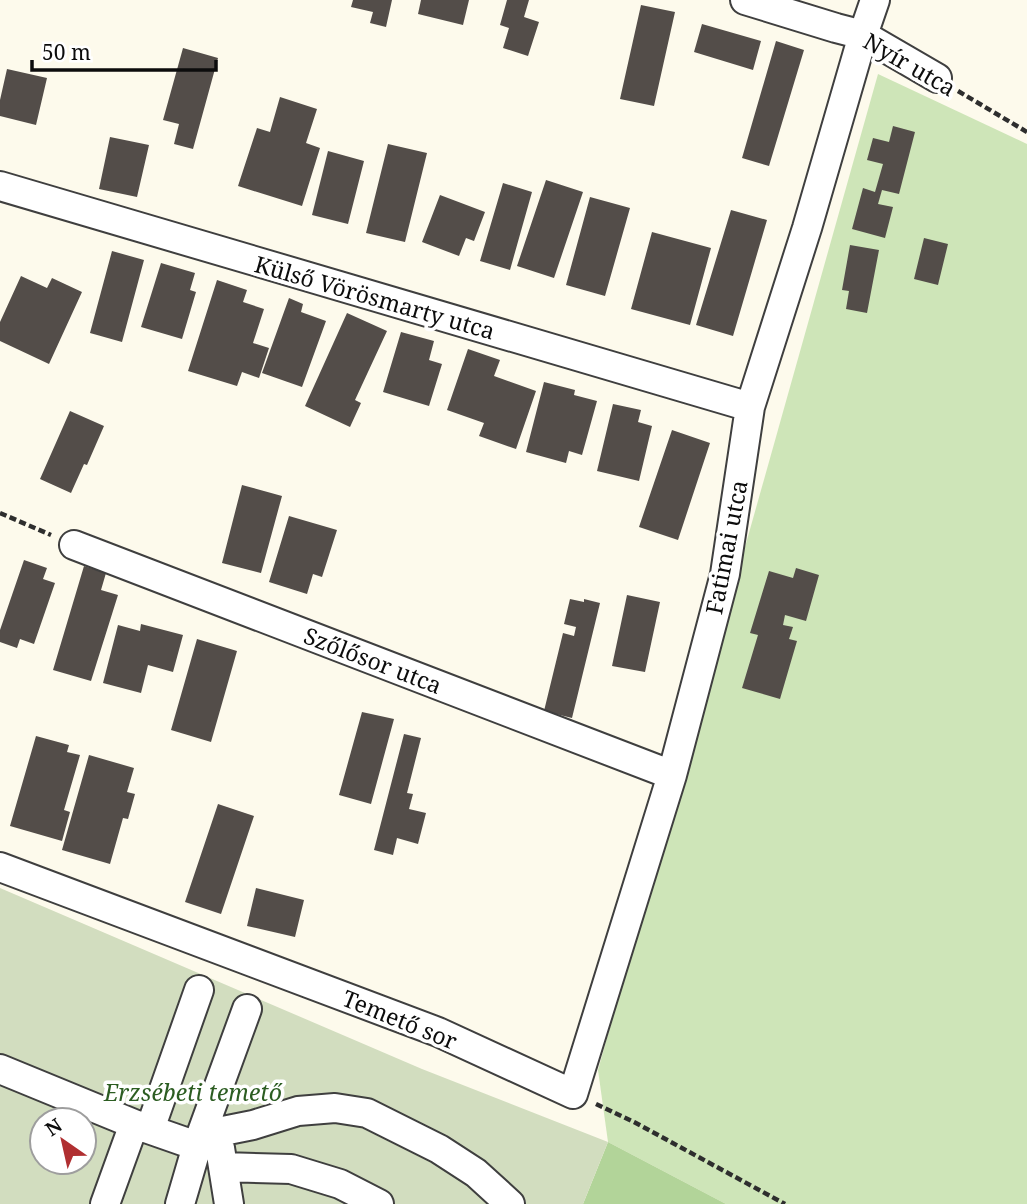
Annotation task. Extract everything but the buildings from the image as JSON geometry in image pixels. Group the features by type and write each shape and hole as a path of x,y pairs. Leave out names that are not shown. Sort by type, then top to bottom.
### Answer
{"street":[{"name":"Nyír utca","path":"745,0 863,35 937,78"},
{"name":"Fatimai utca","path":"573,1094 672,775 725,574 750,407 875,0"},
{"name":"Külső Vörösmarty utca","path":"0,187 750,407"},
{"name":"Szőlősor utca","path":"75,545 672,775"},
{"name":"Temető sor","path":"0,867 438,1031 573,1094"},
{"path":"105,1204 142,1127 199,990"},
{"path":"180,1204 207,1139 213,1101 247,1009"},
{"path":"0,1069 142,1127 207,1139 298,1111 335,1108 367,1113 439,1149 476,1173 500,1201"},
{"path":"207,1139 223,1167 229,1204"},
{"path":"223,1167 291,1169 340,1184 379,1204"}],"path":[{"name":"Nyír utca","path":"937,78 1027,132"},
{"path":"0,513 75,545"},
{"path":"573,1094 634,1122 785,1204"}],"green space":[{"path":"878,74 1027,144 1027,1204 726,1204 608,1142 598,1070"},
{"name":"Erzsébeti temető","path":"0,888 422,1069 608,1142 583,1204 0,1204"},
{"path":"608,1142 726,1204 583,1204"}]}
